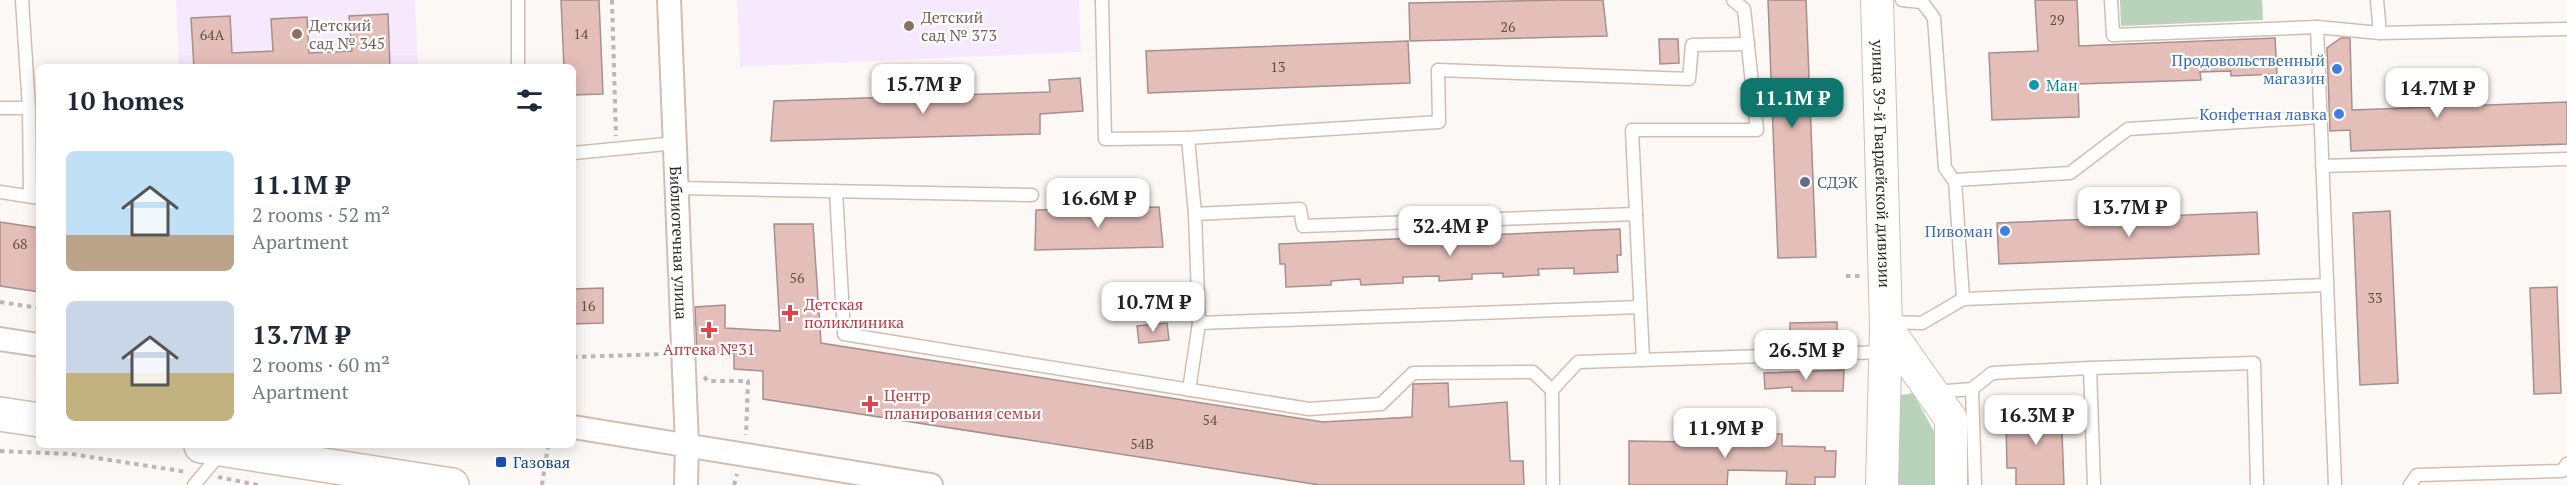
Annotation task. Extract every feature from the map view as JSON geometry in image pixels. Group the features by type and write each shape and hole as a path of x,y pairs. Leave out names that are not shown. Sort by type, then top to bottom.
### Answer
{"highway":[{"path":"0,414 36,420"},
{"path":"209,456 317,454 452,485"}],"main road":[{"name":"улица 39-й Гвардейской дивизии","path":"1877,0 1885,334 1882,485"},
{"path":"1885,334 1951,419 1951,485"}],"street":[{"name":"Библиотечная улица","path":"669,0 684,353 686,485"},
{"path":"0,339 36,345"},
{"path":"576,427 931,485"}],"lane":[{"path":"0,192 34,197 22,0"},
{"path":"518,0 518,64"},
{"path":"1102,0 1105,139 1188,138 1439,122 1438,70 1689,79 1692,45 1748,44"},
{"path":"1643,360 1632,130 1757,130 1744,9 1733,0"},
{"path":"1902,0 1922,2 1931,10 1934,18 1945,168 1955,182 1963,298"},
{"path":"2111,0 2113,34 2317,27 2380,33 2567,29"},
{"path":"2377,0 2380,33"},
{"path":"2317,27 2335,485"},
{"path":"0,108 29,108"},
{"path":"1955,182 2070,173 2128,129 2320,117"},
{"path":"1188,138 1195,214 1198,323 1189,390"},
{"path":"576,153 676,143"},
{"path":"2322,166 2567,159"},
{"path":"678,188 1032,195"},
{"path":"836,191 844,334 1309,409 1381,404 1413,373 1533,372 1552,390"},
{"path":"1195,214 1300,209 1303,226 1636,214"},
{"path":"1553,485 1552,390 1578,362 1643,360 1885,334 1922,323 1963,298 2327,285"},
{"path":"1198,323 1640,307"},
{"path":"1932,392 1972,389 1992,373 2254,363 2257,485"},
{"path":"2090,368 2094,485"},
{"path":"1972,389 1975,485"},
{"path":"194,485 209,456"},
{"path":"2410,485 2417,475 2562,471 2567,464"}],"path":[{"path":"612,0 617,149"},
{"path":"1846,276 1866,276"},
{"path":"0,302 36,308"},
{"path":"576,357 684,353 708,381 748,381 745,442 734,485"},
{"path":"542,485 548,448"},
{"path":"0,451 209,456 258,485"}],"shaded area":[{"name":"Детский сад № 345","path":"176,0 415,0 418,64 179,64"},
{"name":"Детский сад № 373","path":"737,0 1079,0 1081,52 740,67"}],"green space":[{"path":"2120,0 2262,0 2263,20 2121,26"},
{"path":"1913,393 1936,435 1937,485 1896,485 1897,396"}],"building":[{"path":"561,0 599,0 603,94 576,95 576,64 564,64"},
{"path":"1603,0 1607,36 1410,41 1409,3"},
{"path":"1768,0 1806,0 1816,257 1778,258"},
{"path":"2035,0 2077,0 2079,46 2275,38 2277,74 2231,76 2231,71 2200,72 2201,80 2078,84 2079,117 1992,120 1989,53 2038,51"},
{"path":"388,14 390,64 194,64 191,18 230,16 232,53 273,51 271,19 307,17 309,53 352,51 349,16"},
{"path":"2341,38 2350,38 2352,110 2567,102 2567,144 2351,151 2350,130 2330,131 2327,48"},
{"path":"1659,39 1678,39 1679,63 1660,64"},
{"path":"1408,41 1410,83 1148,93 1146,51"},
{"path":"1080,78 1083,111 1040,114 1040,134 771,141 774,101 1050,92 1049,80"},
{"path":"1159,207 1163,247 1035,250 1036,210"},
{"path":"2390,211 2398,383 2360,385 2353,213"},
{"path":"2257,212 2259,254 1999,264 1997,223"},
{"path":"0,222 36,228 36,292 0,286"},
{"path":"774,224 813,224 821,343 1323,422 1412,417 1413,384 1448,383 1449,407 1507,402 1510,461 1523,461 1524,485 1320,485 763,399 763,371 734,369 734,353 697,354 695,307 725,305 725,328 780,331"},
{"path":"1620,229 1621,255 1617,255 1618,272 1574,274 1574,268 1538,269 1539,275 1503,277 1503,273 1472,274 1472,279 1439,281 1439,276 1403,277 1403,283 1361,285 1360,279 1331,281 1331,285 1286,287 1285,264 1280,264 1279,244"},
{"path":"2557,287 2561,393 2534,394 2530,288"},
{"path":"603,288 603,323 576,324 576,289"},
{"path":"1837,322 1837,339 1790,341 1790,323"},
{"path":"1167,323 1169,340 1139,343 1137,326"},
{"path":"1844,370 1843,391 1792,391 1792,387 1765,389 1764,373"},
{"path":"2061,406 2064,485 2016,485 2016,468 2007,468 2006,423 2014,423 2014,407"},
{"path":"1697,427 1728,428 1728,434 1782,434 1782,446 1825,447 1825,451 1836,451 1835,477 1815,477 1815,485 1786,484 1787,471 1728,470 1727,485 1629,485 1629,441 1697,442"}],"place":[{"name":"Детский сад № 373","path":"909,26"},
{"name":"Детский сад № 345","path":"297,34"},
{"name":"Продовольственный магазин","path":"2337,69"},
{"name":"Ман","path":"2034,85"},
{"name":"Конфетная лавка","path":"2339,114"},
{"name":"СДЭК","path":"1805,182"},
{"name":"Пивоман","path":"2005,231"},
{"name":"Детская поликлиника","path":"790,313"},
{"name":"Аптека №31","path":"709,330"},
{"name":"Центр планирования семьи","path":"870,404"},
{"name":"Газовая","path":"501,462"}]}
